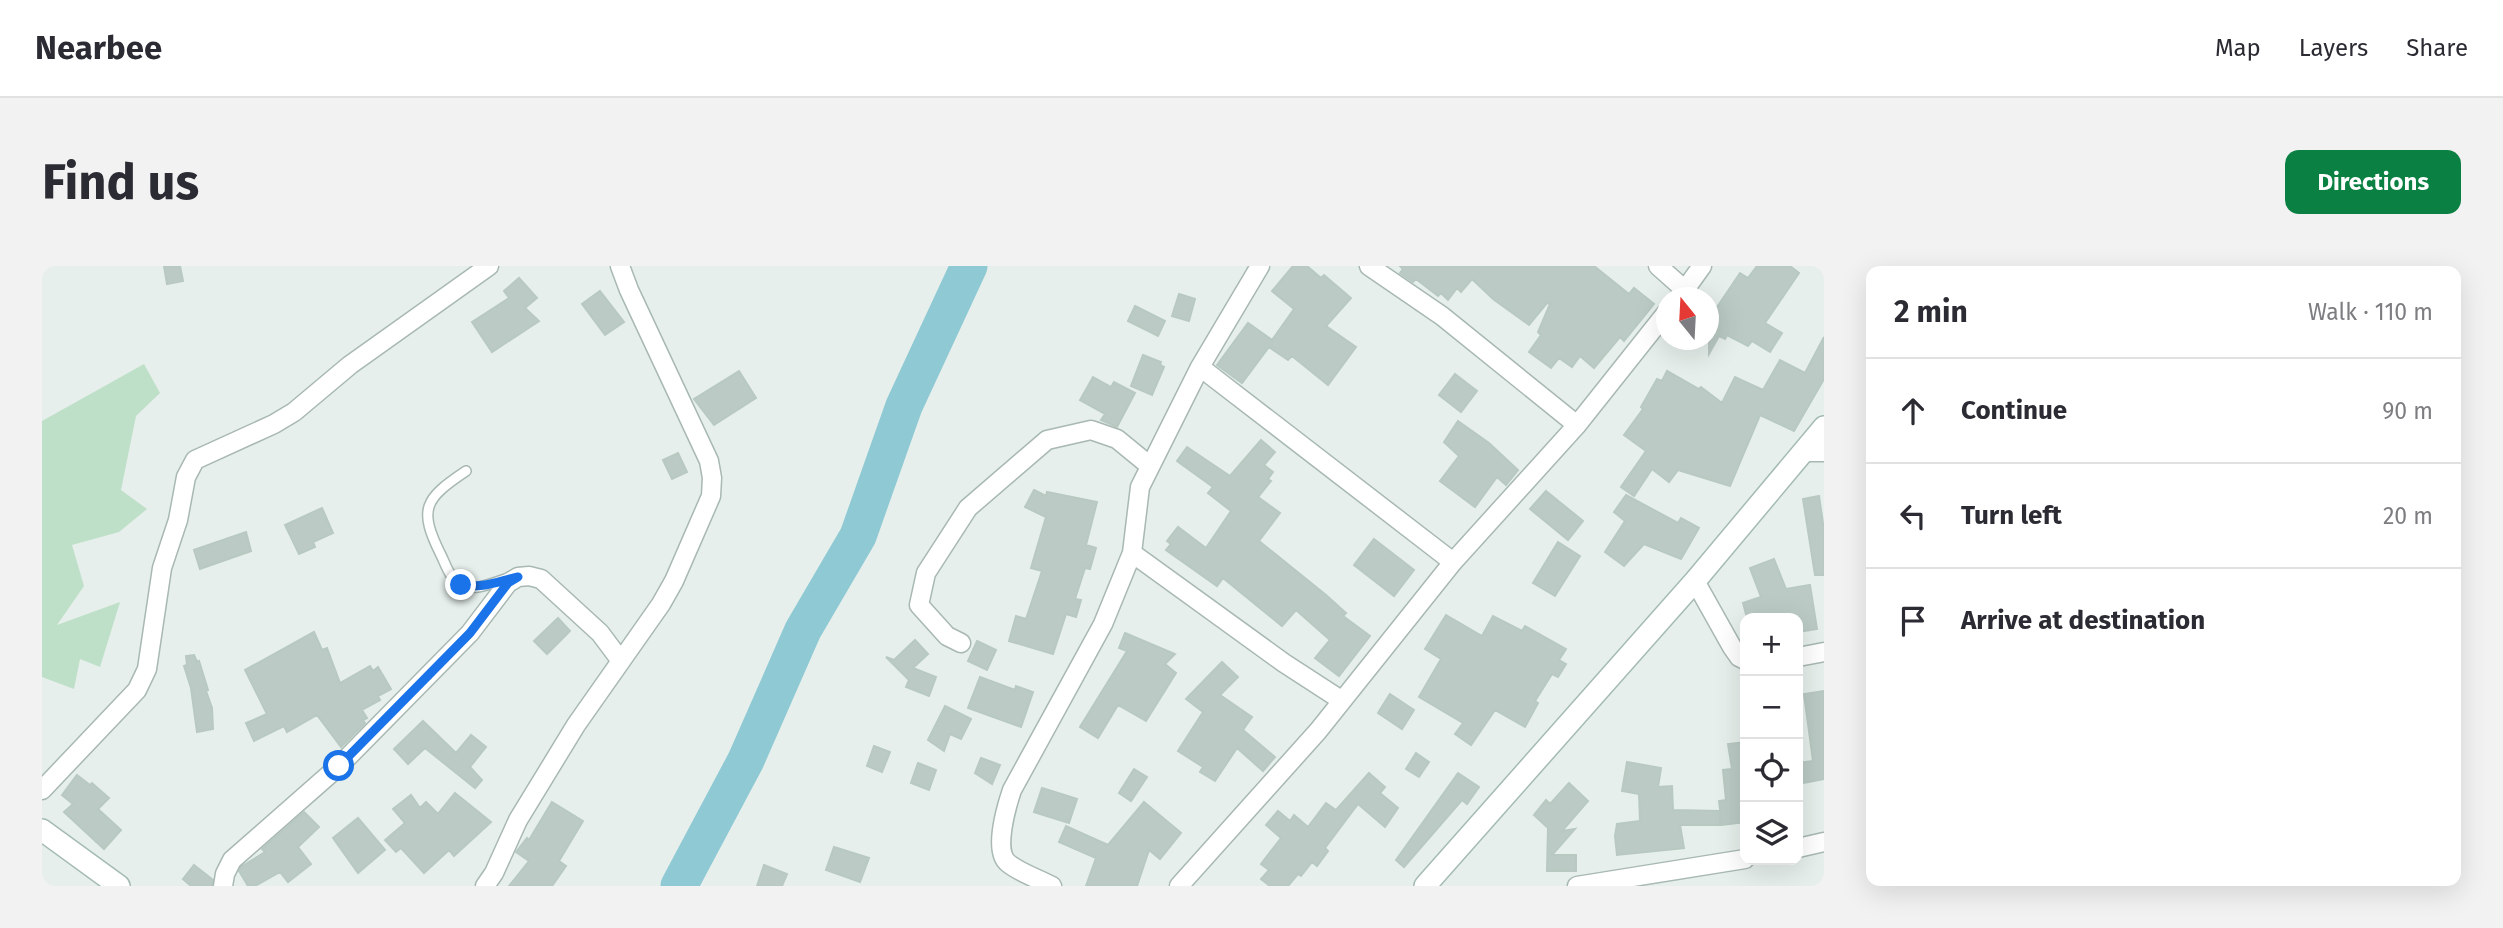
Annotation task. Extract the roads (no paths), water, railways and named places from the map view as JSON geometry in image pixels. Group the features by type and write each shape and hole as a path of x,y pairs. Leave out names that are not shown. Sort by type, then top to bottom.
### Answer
{"street":[{"path":"42,790 137,691 147,669 162,568 178,520 186,477 195,460 294,412 350,365 489,266"},
{"path":"485,886 531,798 576,725 661,604 679,571 711,496 712,478 702,443 651,339 620,266"},
{"path":"1052,886 1007,863 1002,856 1002,835 1012,790 1103,624 1132,553 1140,486 1200,367 1259,266"},
{"path":"1369,266 1443,316 1577,425"},
{"path":"1658,266 1676,287"},
{"path":"1687,287 1702,266"},
{"path":"1179,886 1318,731 1453,562 1577,425 1656,327"},
{"path":"1200,367 1453,562"},
{"path":"1425,886 1695,581 1814,452 1824,427"},
{"path":"961,643 947,636 919,605 926,573 968,508 1047,440 1091,430 1117,439 1150,466"},
{"path":"1132,553 1284,663 1341,700"},
{"path":"223,886 232,860 339,766 470,633 508,583 518,577 541,579 600,633 621,661"},
{"path":"1695,581 1732,647 1740,655"},
{"path":"1803,656 1824,652"},
{"path":"42,830 119,886"},
{"path":"1803,847 1824,842"},
{"path":"1577,886 1740,860"}],"lane":[{"path":"466,471 435,495 427,518 428,529 452,578 461,585 472,587 518,577"}],"waterway":[{"path":"679,886 746,760 803,630 858,536 904,406 969,266"}]}
